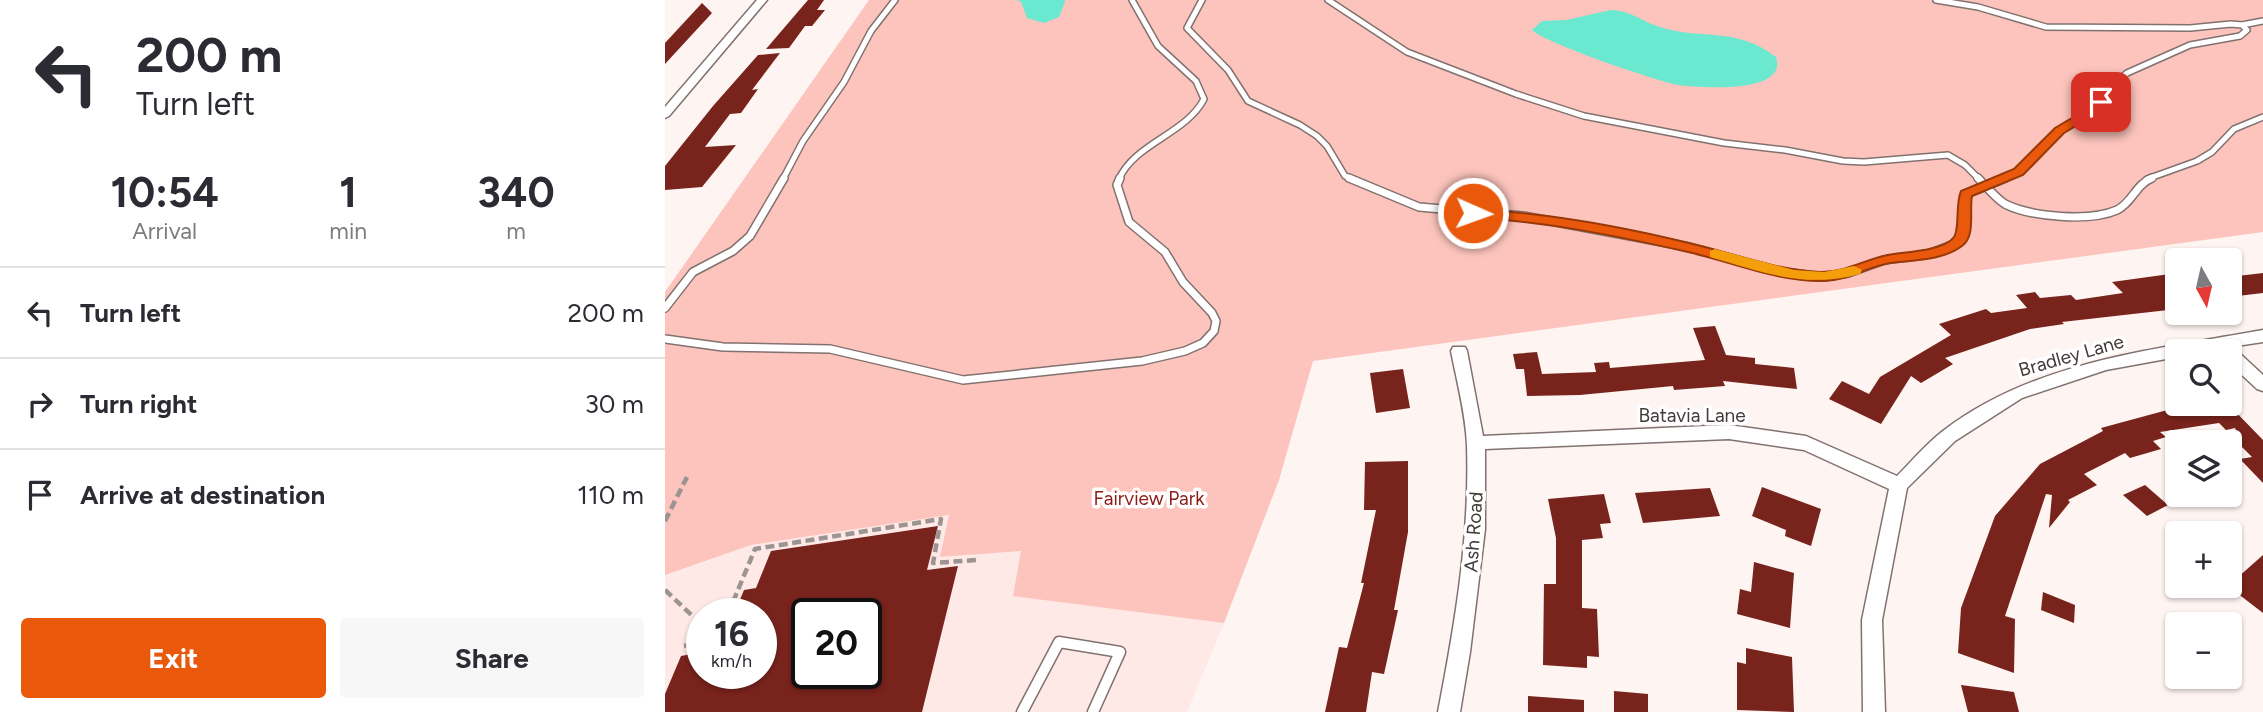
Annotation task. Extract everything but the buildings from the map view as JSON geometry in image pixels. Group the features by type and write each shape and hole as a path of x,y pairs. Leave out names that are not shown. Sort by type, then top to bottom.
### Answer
{"street":[{"path":"665,114 762,0"},
{"name":"Bradley Lane","path":"2242,343 2263,336"},
{"name":"Ash Road","path":"1449,712 1476,529 1476,443 1459,351"},
{"name":"Bradley Lane","path":"1899,485 1949,436 2016,394 2105,363 2165,356"},
{"path":"2242,365 2263,385"},
{"name":"Batavia Lane","path":"1476,443 1730,432 1806,443 1899,485"},
{"path":"1874,712 1872,620 1899,485"}],"lane":[{"path":"665,308 693,272 733,251 750,236 803,141 844,82 871,31 895,0"},
{"path":"665,339 723,347 830,349 963,380 1051,373 1142,360 1177,354 1203,343 1214,331 1216,321 1212,313 1183,282 1165,252 1129,222 1117,185 1124,170 1165,136 1194,118 1203,101 1202,88 1157,45 1144,14 1132,0"},
{"path":"1202,0 1188,23 1188,30 1228,71 1248,101 1311,132 1327,146 1345,176 1419,207 1523,216 1689,247 1782,272 1824,277 1884,260 1929,254 1957,243 1963,235 1964,197 1969,191 2018,172 2060,130 2097,107 2112,86 2127,72 2190,45 2243,35 2247,29 2242,25"},
{"path":"1328,0 1407,52 1516,94 1584,116 1724,143 1785,150 1843,161 1864,162 1944,154 1960,161 2003,203 2026,213 2075,216 2110,213 2122,207 2143,181 2197,161 2212,152 2237,127 2263,117"},
{"path":"1936,0 1978,7 2046,27 2242,25 2263,21"},
{"path":"1021,712 1059,642 1119,652 1093,712"}],"path":[{"path":"665,521 687,477"},
{"path":"735,598 755,549 941,519 933,564 977,560"},
{"path":"665,590 686,610"}],"shaded area":[{"path":"1017,0 1065,2 1059,17 1044,23 1027,18 1021,2"},
{"path":"1611,10 1630,14 1672,30 1746,41 1776,57 1776,69 1769,77 1757,83 1740,86 1678,85 1578,52 1532,30 1542,21 1566,20"},
{"path":"950,515 941,557 1022,551 1014,596 1224,623 1187,712 665,712 665,575 751,545"}],"green space":[{"name":"Fairview Park","path":"869,0 2263,0 2263,232 1313,361 1279,480 1224,623 1013,596 1021,551 940,557 949,515 751,545 665,575 665,292"}],"slow traffic":[{"path":"1715,254 1794,274 1824,277 1854,270"}],"route":[{"path":"1473,213 1507,214 1575,225 1689,247 1782,272 1824,277 1841,275 1874,262 1929,254 1953,246 1963,235 1963,201 1969,191 2018,172 2060,130 2092,111 2101,102"}]}
